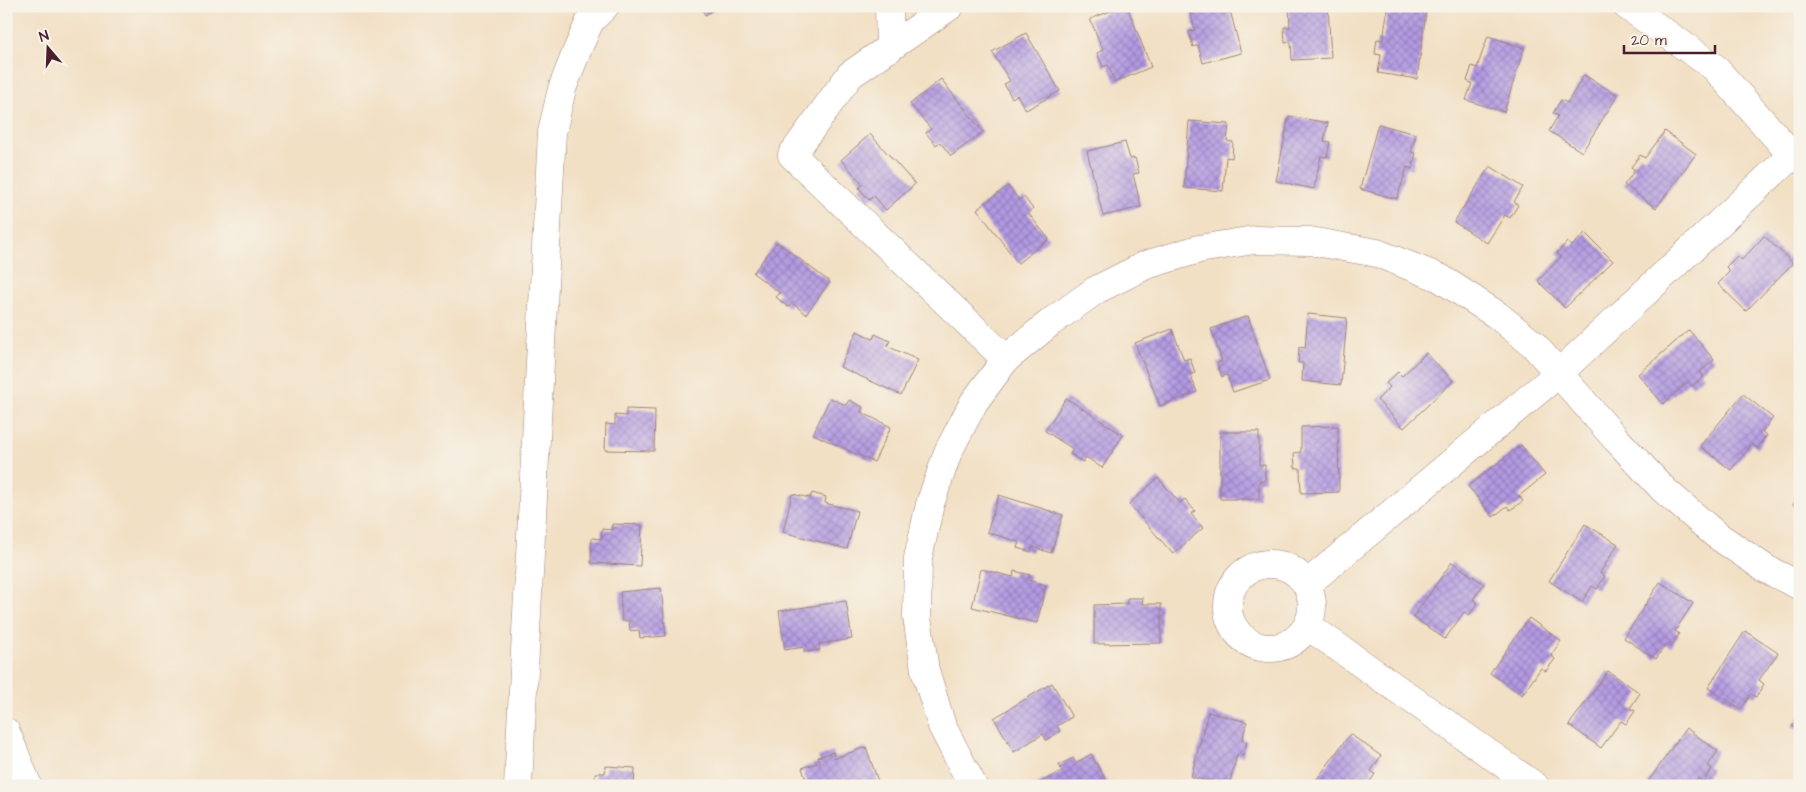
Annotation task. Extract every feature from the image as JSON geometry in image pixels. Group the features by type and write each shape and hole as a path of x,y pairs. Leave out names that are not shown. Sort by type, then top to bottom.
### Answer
{"street":[{"path":"518,786 552,132 562,88 576,53 590,21 605,6"},
{"path":"889,6 890,48"},
{"path":"950,6 850,75 792,155 1006,359"},
{"path":"1307,584 1559,374 1796,158 1714,66 1627,6"},
{"path":"973,786 942,726 925,670 916,617 918,558 930,504 948,452 974,402 1006,359 1051,322 1096,290 1146,265 1199,249 1254,240 1310,241 1377,253 1440,278 1497,315 1532,344 1664,490 1715,534 1766,569 1800,586"},
{"path":"1271,564 1285,566 1298,574 1307,584 1312,598 1312,613 1308,626 1299,638 1287,646 1273,648 1260,647 1248,642 1238,634 1231,622 1228,608 1229,595 1235,583 1244,573 1256,566 1271,564"},
{"path":"1308,626 1535,786"},
{"path":"6,732 28,786"}],"building":[{"path":"700,6 720,6 705,15"},
{"path":"1127,6 1151,67 1115,82 1108,65 1103,67 1097,53 1103,50 1090,19"},
{"path":"1189,6 1229,6 1241,53 1203,63 1198,45 1193,47 1189,32 1195,30"},
{"path":"1289,6 1328,6 1331,58 1292,60 1291,42 1285,43 1284,27 1290,27"},
{"path":"1388,7 1426,12 1417,79 1378,73 1381,55 1375,54 1377,39 1383,40"},
{"path":"1026,33 1060,91 1026,110 1017,95 1012,98 1004,84 1010,81 992,52"},
{"path":"1488,36 1524,48 1504,112 1466,100 1472,83 1467,81 1472,66 1477,68"},
{"path":"1584,75 1618,95 1582,152 1549,131 1558,116 1553,113 1561,100 1567,103"},
{"path":"941,79 983,132 951,156 940,142 936,145 926,133 931,129 910,104"},
{"path":"1289,116 1328,123 1324,141 1330,142 1327,157 1321,156 1314,189 1276,181"},
{"path":"1189,121 1229,124 1227,141 1233,142 1232,158 1226,157 1223,191 1184,188"},
{"path":"1378,124 1416,134 1411,152 1416,153 1412,169 1407,167 1397,199 1360,189"},
{"path":"1665,131 1696,154 1656,208 1624,185 1635,170 1631,167 1640,155 1645,158"},
{"path":"870,134 915,184 886,210 874,196 869,200 859,188 863,184 841,160"},
{"path":"1125,142 1130,159 1135,158 1139,173 1133,174 1141,207 1103,216 1087,151"},
{"path":"1490,166 1523,187 1514,202 1518,205 1510,218 1505,215 1487,243 1454,222"},
{"path":"1008,186 1019,200 1024,197 1033,209 1028,213 1049,239 1018,263 977,209"},
{"path":"1585,233 1613,261 1565,308 1538,281 1561,257 1557,253 1567,242 1572,246"},
{"path":"1764,236 1793,263 1746,311 1718,284 1730,271 1726,267 1737,256 1742,260"},
{"path":"777,242 830,282 806,314 792,303 788,307 776,297 780,293 753,273"},
{"path":"1308,314 1347,318 1341,385 1302,381 1303,363 1298,363 1299,347 1305,348"},
{"path":"1248,316 1270,380 1233,392 1227,375 1222,377 1217,363 1222,361 1211,329"},
{"path":"1172,329 1184,360 1190,358 1195,373 1190,374 1197,392 1160,406 1135,343"},
{"path":"1689,330 1714,360 1700,372 1704,376 1692,386 1688,382 1663,404 1638,374"},
{"path":"857,331 873,339 875,334 890,341 887,346 918,360 901,395 840,367"},
{"path":"1426,353 1453,381 1404,428 1377,400 1390,387 1386,383 1398,372 1402,376"},
{"path":"1743,394 1773,418 1762,432 1767,435 1757,448 1752,444 1731,470 1700,446"},
{"path":"830,398 846,405 849,400 863,407 861,412 891,427 874,462 813,434"},
{"path":"1066,398 1123,435 1102,468 1086,457 1083,462 1070,454 1073,449 1045,431"},
{"path":"626,409 655,410 654,451 605,450 606,424 615,425 615,415 626,416"},
{"path":"1338,426 1339,492 1301,493 1300,468 1295,468 1294,453 1301,452 1301,427"},
{"path":"1220,432 1259,432 1259,465 1265,465 1265,481 1259,481 1259,499 1220,499"},
{"path":"1521,445 1545,475 1519,496 1523,501 1510,510 1507,506 1493,517 1468,486"},
{"path":"1158,478 1180,503 1185,499 1195,511 1191,514 1203,528 1173,554 1129,504"},
{"path":"1800,490 1800,508 1793,505"},
{"path":"812,493 826,497 825,503 857,511 847,549 783,532 792,494 810,498"},
{"path":"999,495 1063,515 1051,553 1033,547 1031,552 1017,548 1019,542 987,532"},
{"path":"612,524 642,525 640,566 591,563 592,538 601,539 602,529 612,530"},
{"path":"1585,524 1618,544 1600,573 1605,576 1597,589 1592,586 1582,602 1549,581"},
{"path":"1452,562 1484,584 1473,599 1478,603 1469,615 1464,612 1445,639 1413,617"},
{"path":"981,569 1013,577 1014,571 1030,575 1028,580 1046,585 1037,623 972,607"},
{"path":"1660,582 1693,603 1675,631 1679,634 1671,647 1666,644 1656,659 1624,638"},
{"path":"661,588 666,636 640,638 639,630 630,631 629,621 622,621 620,592"},
{"path":"1127,598 1143,598 1142,604 1161,604 1161,643 1094,644 1094,605 1127,604"},
{"path":"846,601 852,639 819,644 820,650 804,652 804,647 785,650 779,611"},
{"path":"1529,618 1561,641 1551,655 1555,659 1546,671 1541,668 1522,695 1490,673"},
{"path":"1745,631 1778,653 1759,680 1764,684 1756,697 1751,694 1741,709 1708,688"},
{"path":"1608,671 1640,693 1630,708 1635,711 1626,724 1621,721 1601,748 1569,725"},
{"path":"1052,683 1072,717 1057,726 1060,731 1046,740 1043,734 1014,752 994,718"},
{"path":"1208,712 1247,722 1242,740 1247,741 1243,756 1237,755 1229,786 1191,777"},
{"path":"1800,716 1800,732 1792,726"},
{"path":"1686,728 1718,751 1708,766 1712,769 1703,782 1698,778 1693,786 1651,786 1647,783"},
{"path":"1350,734 1381,756 1371,771 1375,774 1367,786 1362,784 1360,786 1312,786"},
{"path":"866,747 879,784 873,786 808,786 802,768 820,762 818,757 833,752 835,758"},
{"path":"1091,754 1109,786 1033,786 1062,771 1059,765 1073,758 1076,763"},
{"path":"606,766 635,768 634,786 585,786 585,781 595,782 595,773 605,773"},
{"path":"1417,779 1425,786 1412,786"}]}
